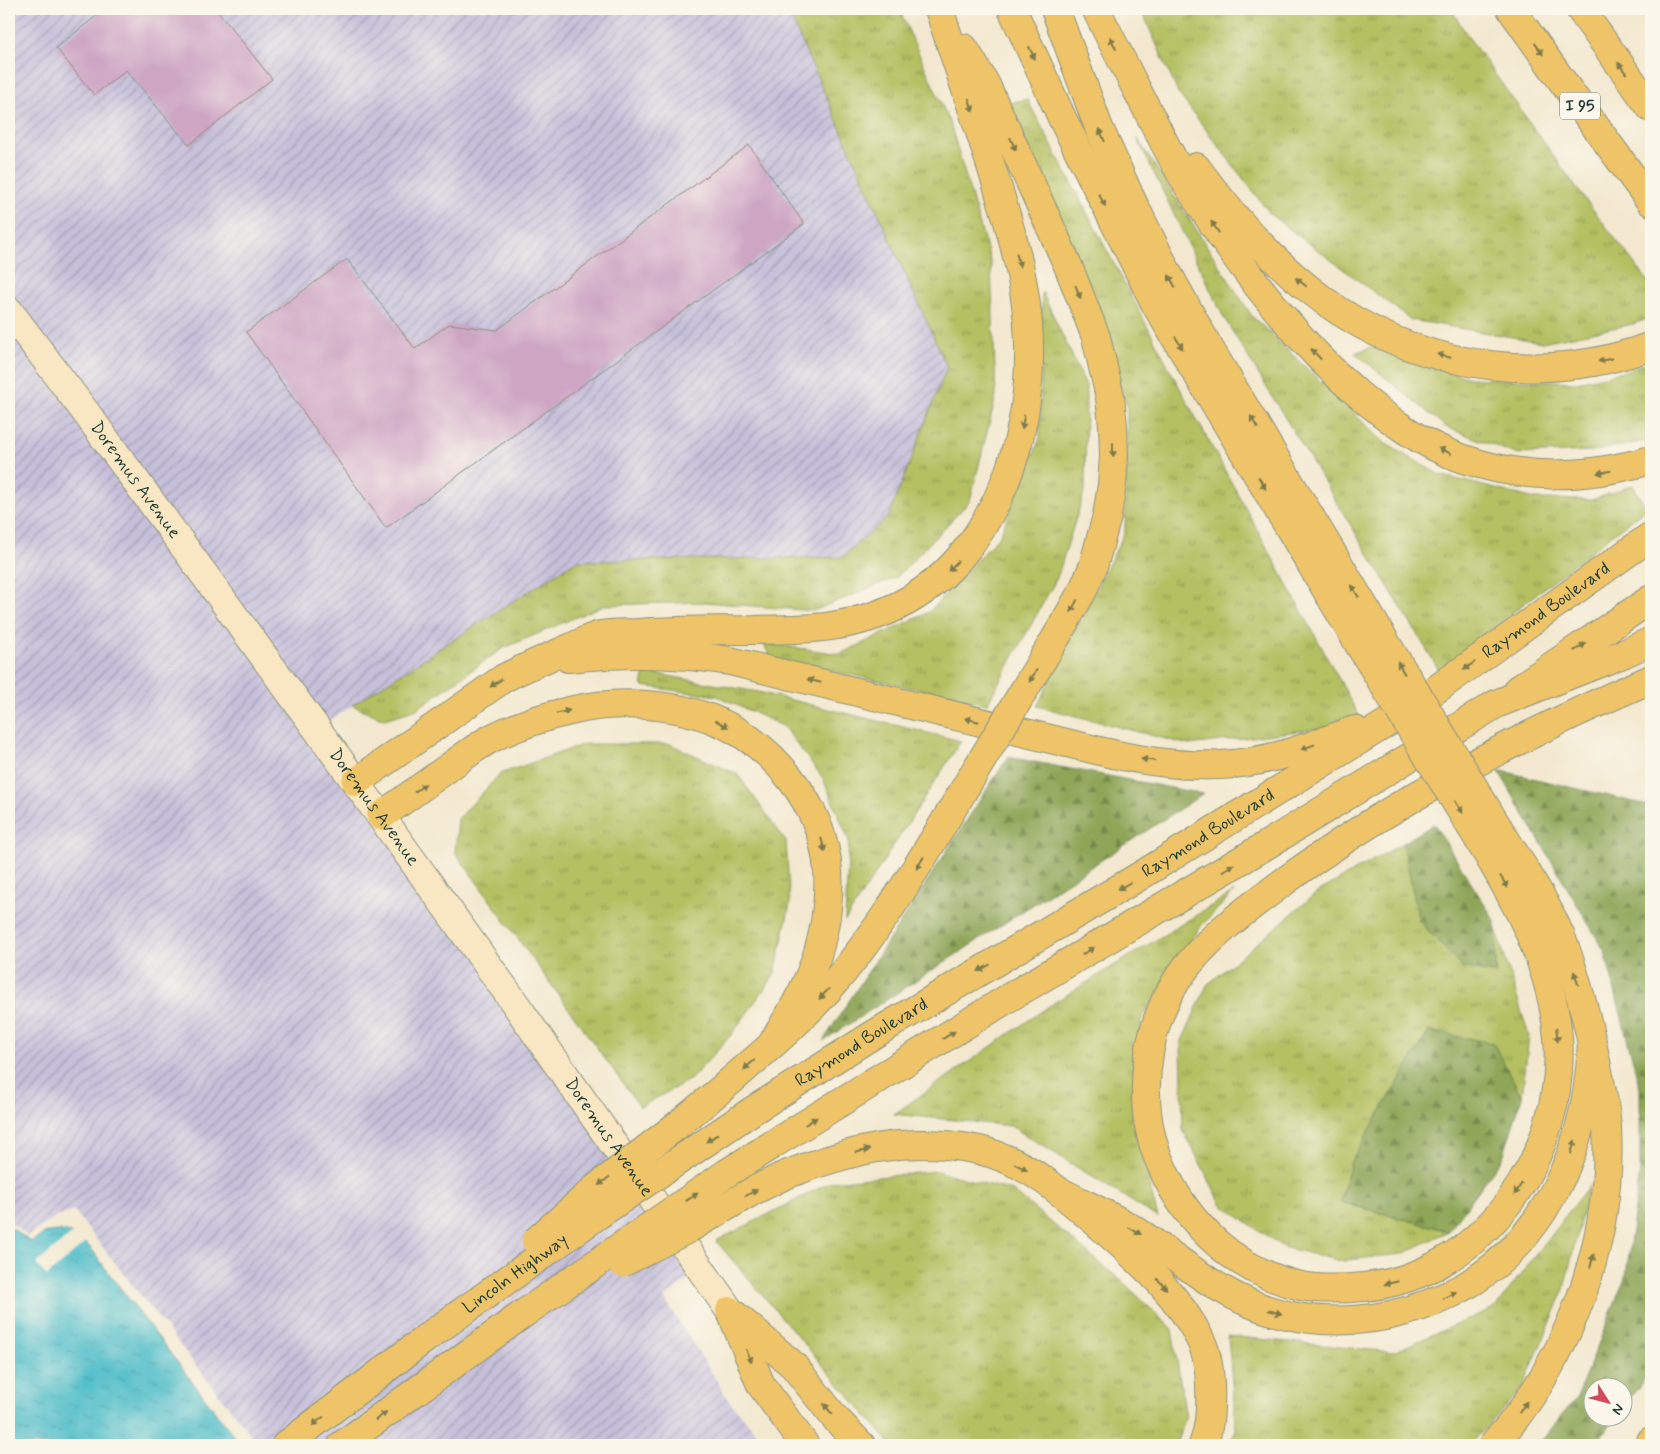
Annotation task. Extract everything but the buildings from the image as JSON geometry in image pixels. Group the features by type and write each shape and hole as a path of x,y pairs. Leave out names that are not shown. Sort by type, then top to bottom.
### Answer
{"main road":[{"path":"426,1338 597,1187 725,1086 772,1044 828,989 871,936 895,902 1058,634 1083,590 1093,567 1107,516 1114,454 1110,397 1096,337 1069,268 986,86 939,9"},
{"path":"356,782 488,688 523,668 599,635 663,631 814,628 864,620 908,601 936,582 970,546 990,514 1008,476 1020,436 1028,367 1027,312 1011,231 939,9"},
{"path":"1012,9 1080,156 1156,305 1370,640 1489,835 1548,909 1580,990 1604,1102 1607,1130 1605,1192 1595,1251 1587,1282 1563,1340 1533,1393 1494,1445"},
{"path":"1055,9 1102,136 1131,200 1166,270 1370,640"},
{"path":"1096,9 1182,177 1244,268 1287,322 1330,370 1380,411 1416,436 1438,448 1460,458 1508,471 1560,475 1590,474 1651,460"},
{"name":"I 95","path":"1511,9 1651,202"},
{"path":"1580,9 1651,108"},
{"path":"1130,77 1212,189 1250,233 1273,257 1311,290 1340,312 1362,324 1411,346 1436,354 1494,366 1553,368 1607,360 1651,346"},
{"name":"Doremus Avenue","path":"9,311 87,414 381,816 730,1311"},
{"name":"Raymond Boulevard","path":"752,1111 876,1033 1140,876 1403,713 1651,536"},
{"path":"1496,704 1651,599"},
{"path":"1496,704 1625,653 1651,640"},
{"path":"540,661 626,653 701,656 740,663 1129,758 1205,765 1248,762 1271,758 1403,713"},
{"path":"1489,835 1512,895 1535,942 1554,1010 1558,1036 1557,1087 1544,1137 1534,1160 1506,1206 1492,1224 1454,1256 1431,1269 1393,1283 1332,1289 1297,1285 1265,1274 1236,1258 1222,1248 1198,1224 1176,1195 1157,1154 1147,1108 1147,1068 1155,1029 1169,993 1177,979 1200,952 1234,919 1301,869 1362,828 1486,757 1568,716 1651,679"},
{"name":"Lincoln Highway","path":"342,1445 523,1314 719,1178 977,1018 1260,849 1496,704"},
{"path":"381,816 493,738 531,722 562,712 601,706 669,708 712,719 732,730 767,754 787,776 808,804 817,823 828,871 825,916 813,967 801,993 772,1044"},
{"path":"1061,1192 1137,1232 1217,1287 1233,1296 1274,1312 1295,1317 1340,1320 1365,1319 1424,1306 1449,1296 1497,1264 1517,1246 1550,1201 1572,1154 1579,1129 1589,1085 1592,1042"},
{"name":"Lincoln Highway","path":"286,1445 426,1338 598,1215 752,1111"},
{"path":"523,1314 690,1228 783,1176 839,1156 912,1143 935,1144 979,1151 1002,1158 1042,1178 1061,1192 1164,1286 1192,1323 1203,1343 1210,1381 1209,1416 1203,1445"},
{"path":"730,1311 762,1385 805,1445"},
{"path":"730,1311 793,1365 836,1420 861,1445"},
{"path":"1649,1445 1651,1441"}],"shaded area":[{"path":"9,9 787,9 948,367 889,516 842,557 576,561 310,733 705,1267 664,1298 731,1403 767,1445 259,1445 74,1211 56,1217 28,1236 9,1221"}],"green space":[{"path":"787,9 899,9 950,123 991,263 996,396 970,501 897,577 813,611 704,602 604,605 502,649 415,710 384,719 352,705 576,561 842,557 889,516 947,367"},
{"path":"1141,9 1451,9 1469,38 1581,194 1651,285 1651,318 1633,324 1542,342 1411,320 1271,215 1178,93"},
{"path":"1027,99 1183,394 1363,723 1189,745 1037,706 1125,532 1127,405 1010,103"},
{"path":"1137,138 1252,316 1386,444 1440,475 1535,499 1592,500 1633,485 1646,508 1439,670 1223,316"},
{"path":"1042,292 1086,385 1085,490 1057,578 987,704 771,658 763,643 840,654 929,612 1000,535 1040,438"},
{"path":"1371,347 1469,378 1577,382 1622,372 1651,361 1651,440 1594,451 1516,454 1446,427 1355,353"},
{"path":"645,672 758,692 961,741 845,921 849,841 823,778 783,726 717,696 642,686"},
{"path":"585,744 670,744 737,774 786,841 790,904 775,974 732,1034 691,1079 640,1107 455,852 458,819 500,774"},
{"path":"1008,757 1203,794 823,1041"},
{"path":"1498,770 1651,806 1651,1370 1632,1396 1632,1376 1585,1376 1626,1275 1640,1171 1640,1089 1605,952"},
{"path":"1434,824 1495,921 1496,974 1462,967 1419,921 1403,843"},
{"path":"1403,843 1419,921 1496,973 1495,926 1529,1036 1522,1097 1493,1043 1340,1202 1449,1231 1402,1254 1347,1260 1344,1262 1283,1247 1222,1205 1183,1130 1181,1043 1207,985 1318,892"},
{"path":"1234,892 1201,926 1141,1020 1132,1115 1158,1218 1011,1126 894,1114 1055,1002"},
{"path":"1429,1031 1493,1043 1522,1097 1503,1157 1449,1231 1340,1202 1351,1161"},
{"path":"936,1171 1013,1191 1124,1283 1172,1329 1186,1418 1175,1445 894,1445 888,1441 716,1241 831,1182"},
{"path":"1589,1185 1563,1293 1522,1389 1470,1445 1228,1445 1236,1430 1228,1336 1393,1352 1496,1307"},
{"path":"1582,1385 1582,1426 1609,1426 1595,1445 1538,1445 1577,1397"}],"water":[{"path":"9,1226 31,1242 48,1232 58,1231 75,1235 82,1240 94,1253 241,1445 9,1445"}],"pier":[{"path":"74,1232 87,1241 47,1276 36,1264"}]}
